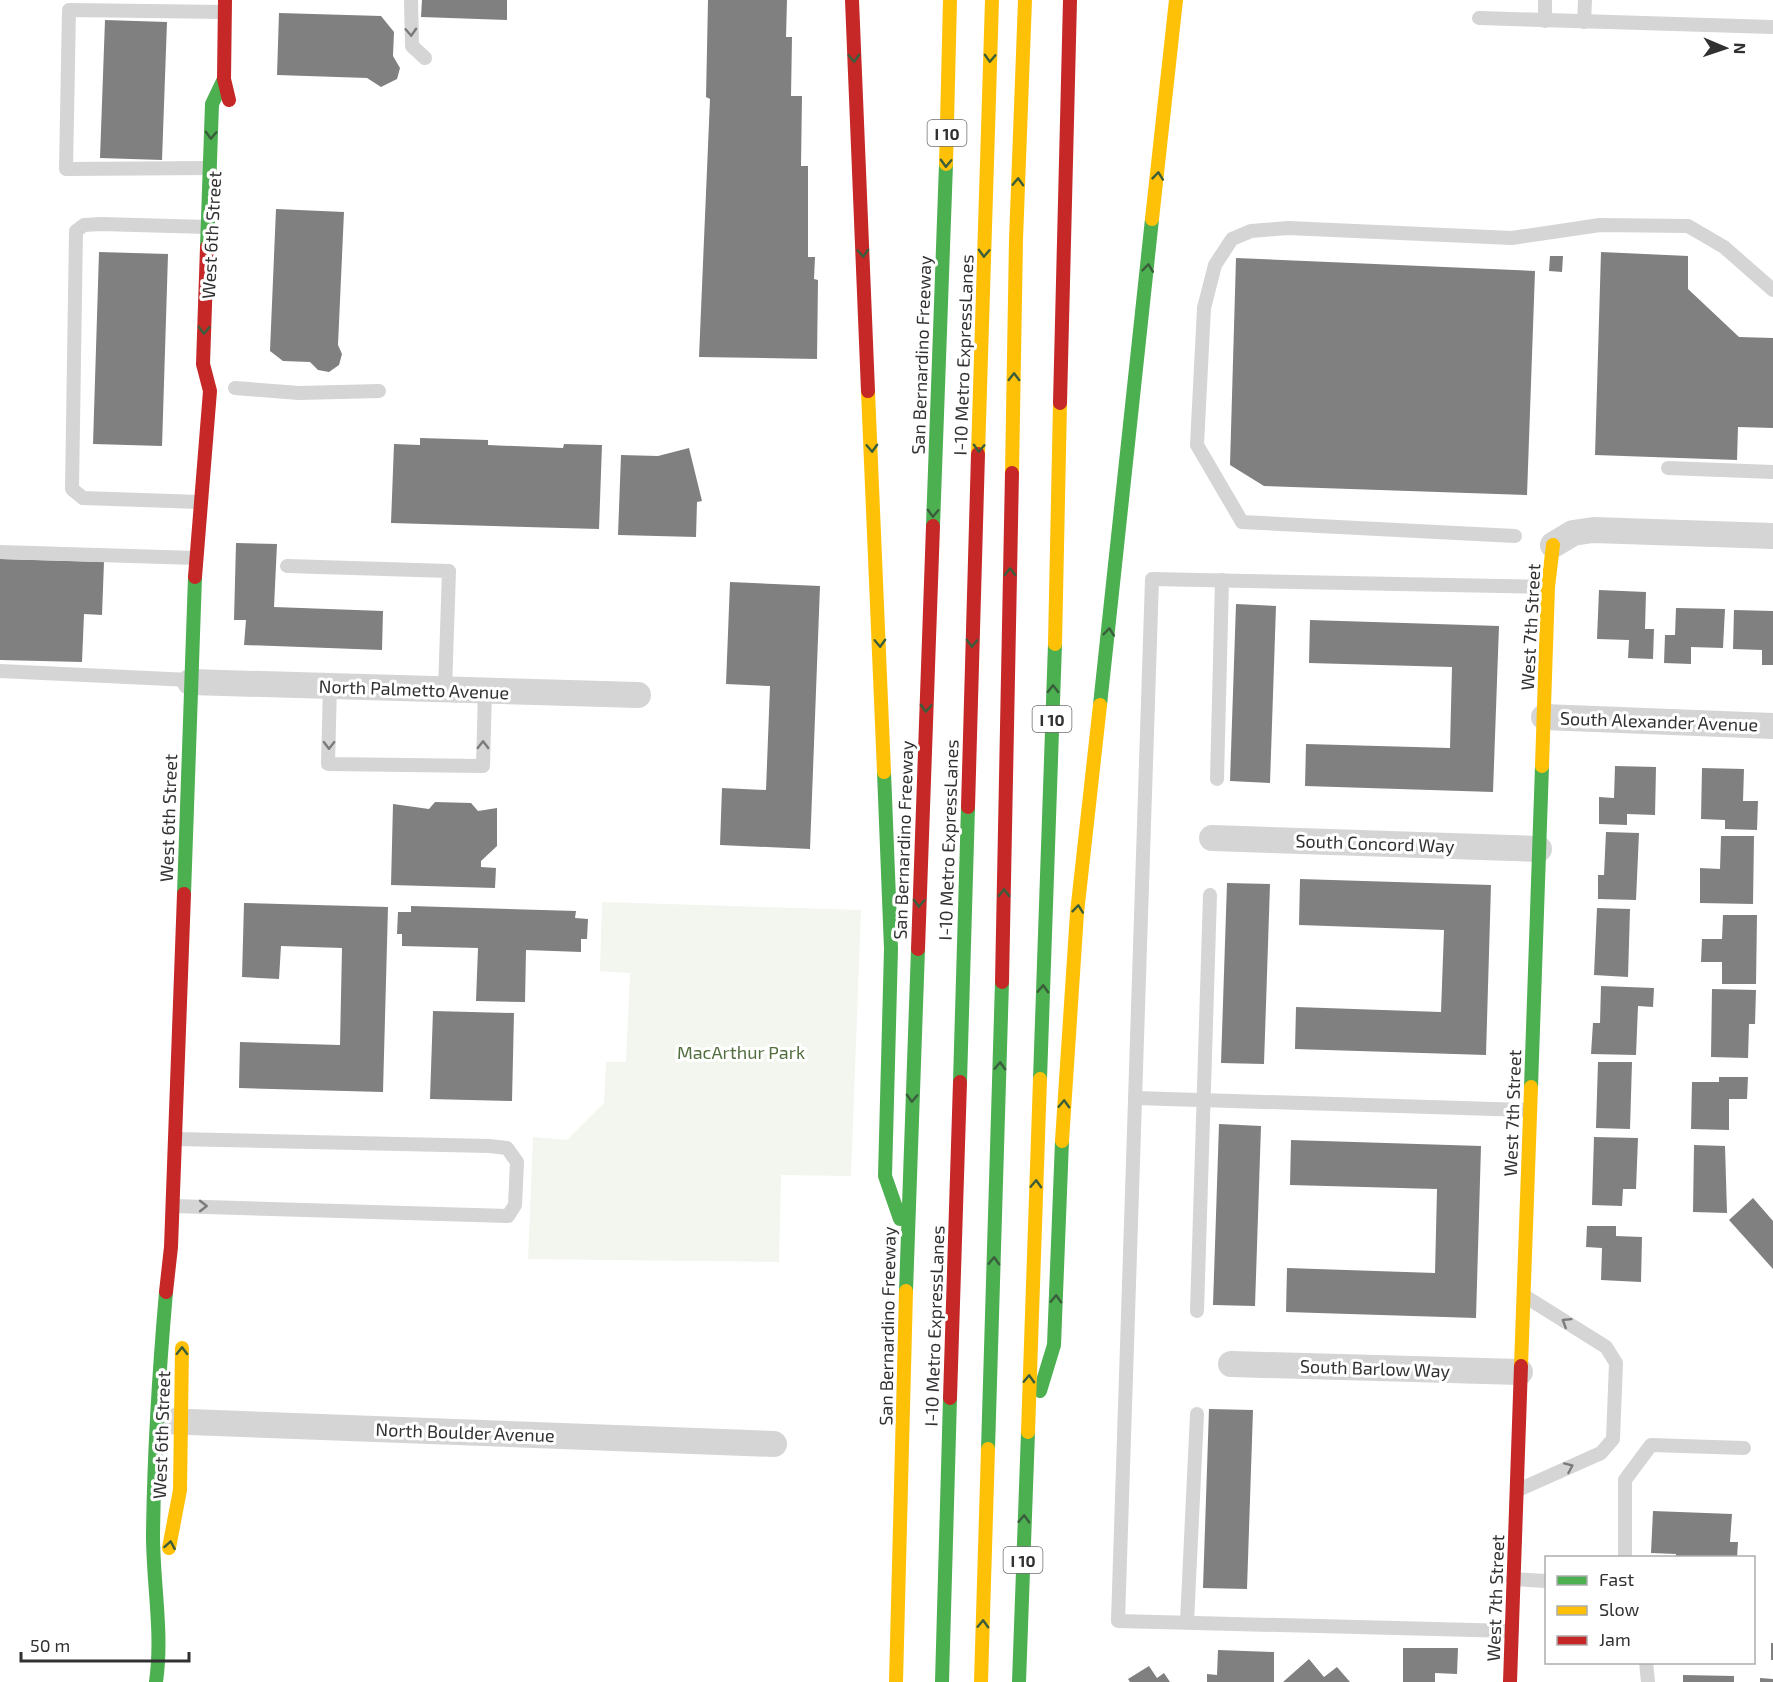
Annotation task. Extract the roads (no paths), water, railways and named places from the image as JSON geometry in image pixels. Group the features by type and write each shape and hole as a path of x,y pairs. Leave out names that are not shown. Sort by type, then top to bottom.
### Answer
{"main road":[{"path":"852,0 891,949 885,1176 907,1239"},
{"name":"San Bernardino Freeway","path":"896,1682 907,1239 943,266 950,0"},
{"name":"I-10 Metro ExpressLanes","path":"942,1682 992,0"},
{"path":"981,1682 1002,993 1016,240 1025,0"},
{"name":"I 10","path":"1019,1682 1053,712 1070,0"},
{"path":"1026,1437 1054,1345 1065,1067 1077,913 1176,0"},
{"name":"West 6th Street","path":"225,6 224,79 234,118"},
{"name":"West 6th Street","path":"158,1624 180,1490 160,1340 171,1247 190,681 196,558 210,391 203,364 212,104 224,79"},
{"path":"943,266 950,457"},
{"name":"West 6th Street","path":"210,391 219,373"},
{"name":"West 7th Street","path":"1510,1682 1548,586 1553,545"},
{"path":"957,672 965,888"},
{"path":"1036,806 1053,712"},
{"path":"1002,993 1019,899"},
{"name":"West 6th Street","path":"171,1247 179,1310"},
{"name":"West 6th Street","path":"158,1678 158,1624 153,1538 181,1332"}],"street":[{"path":"1553,545 1573,533 1593,530 1773,536"},
{"name":"North Palmetto Avenue","path":"190,681 638,695"},
{"name":"South Alexander Avenue","path":"1544,717 1773,726"},
{"name":"South Concord Way","path":"1212,838 1539,849"},
{"name":"South Barlow Way","path":"1231,1364 1520,1372"},
{"name":"North Boulder Avenue","path":"169,1421 774,1444"}],"lane":[{"path":"411,0 412,46 425,58"},
{"path":"1545,0 1545,21"},
{"path":"1584,22 1585,0"},
{"path":"210,168 66,169 69,10 225,6"},
{"path":"1479,18 1773,27"},
{"path":"200,502 83,498 72,489 76,231 84,225 100,224 208,226"},
{"path":"1515,536 1242,522 1197,445 1204,308 1215,265 1232,239 1251,231 1288,228 1512,238 1600,225 1688,226 1724,247 1773,290"},
{"path":"235,388 299,393 379,391"},
{"path":"1668,468 1773,472"},
{"path":"0,552 196,558"},
{"path":"287,566 449,571 445,690"},
{"path":"1512,1631 1118,1621 1152,579 1548,586"},
{"path":"1217,779 1222,580"},
{"path":"0,671 190,681"},
{"path":"330,686 328,764 483,766 485,691"},
{"path":"1197,1311 1210,896"},
{"path":"1135,1098 1530,1110"},
{"path":"173,1206 508,1216 515,1205 517,1162 507,1148 489,1146 175,1139"},
{"path":"1516,1491 1601,1453 1613,1439 1616,1363 1606,1347 1523,1295"},
{"path":"1187,1622 1197,1414"},
{"path":"1625,1556 1625,1480 1651,1445 1744,1448"},
{"path":"1513,1579 1545,1581"},
{"path":"1646,1664 1648,1682"}],"park label":[{"name":"MacArthur Park","path":"741,1052"}]}
